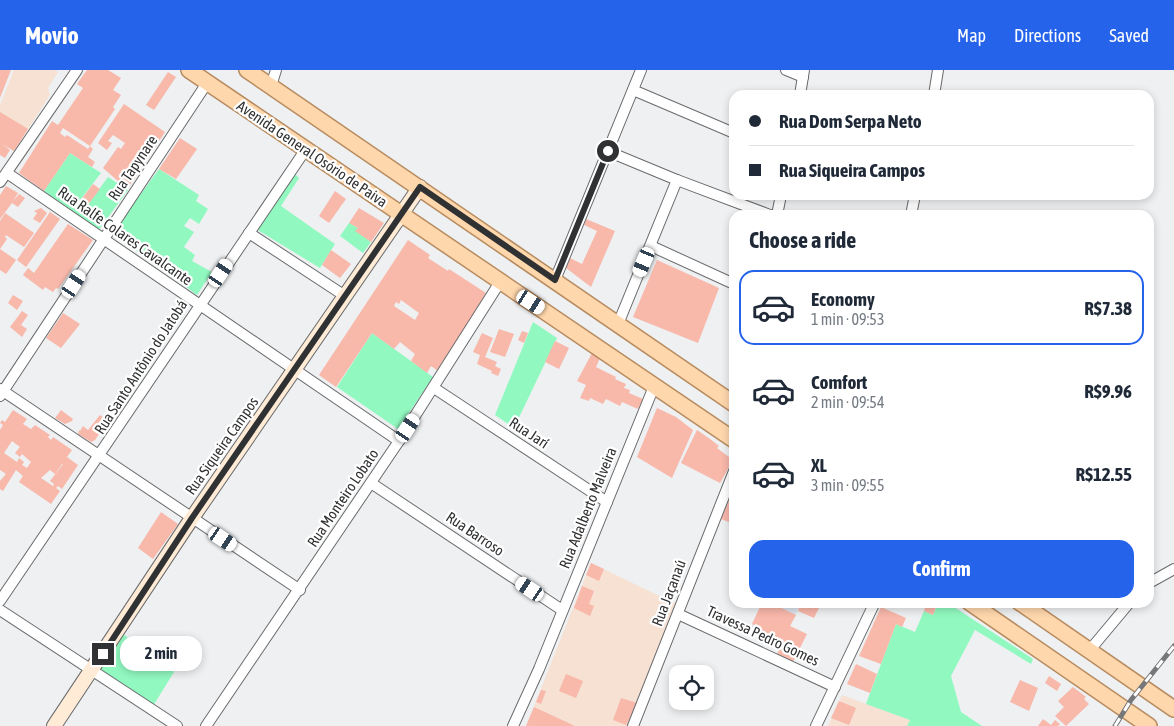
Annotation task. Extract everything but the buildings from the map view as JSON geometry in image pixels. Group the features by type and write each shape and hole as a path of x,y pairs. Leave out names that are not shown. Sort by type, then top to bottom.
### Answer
{"main road":[{"name":"Avenida General Osório de Paiva","path":"189,70 500,282 655,384 729,436"},
{"path":"247,70 729,401"},
{"path":"978,608 1144,724"},
{"path":"1028,608 1174,709"}],"street":[{"path":"0,182 77,70"},
{"path":"271,86 276,70"},
{"path":"555,280 641,70"},
{"path":"786,70 804,73 801,90"},
{"path":"935,90 938,70"},
{"name":"Rua Tapynare","path":"1,392 207,83"},
{"path":"633,90 729,131"},
{"name":"Rua Santo Antônio do Jatobá","path":"0,601 100,457 199,306 306,149"},
{"path":"608,151 729,200"},
{"name":"Rua Ralfe Colares Cavalcante","path":"7,172 199,306 399,441"},
{"path":"618,324 677,180"},
{"name":"Rua Siqueira Campos","path":"54,726 192,518 420,187"},
{"path":"730,200 757,210"},
{"path":"249,232 345,296"},
{"path":"651,246 729,282"},
{"name":"Rua Monteiro Lobato","path":"206,726 300,590 399,441 500,282"},
{"name":"Rua Adalberto Malveira","path":"514,726 655,384"},
{"name":"Rua Jarí","path":"434,388 607,502"},
{"path":"1,392 300,590"},
{"name":"Rua Barroso","path":"371,483 562,610"},
{"name":"Rua Jaçanaú","path":"633,726 729,484"},
{"path":"1154,580 1174,568"},
{"path":"816,726 872,608"},
{"path":"1089,651 1125,608"},
{"path":"0,610 93,669 177,726"},
{"name":"Travessa Pedro Gomes","path":"678,614 835,686"}],"shaded area":[{"path":"14,70 55,70 58,72 48,88 50,95 14,151 0,143 0,105"},
{"path":"591,563 678,605 628,726 526,726"},
{"path":"760,608 799,608 780,647 749,632"},
{"path":"842,695 910,720 907,726 828,726"}],"green space":[{"path":"70,153 101,173 74,208 81,214 108,177 128,190 98,231 44,191"},
{"path":"159,169 199,195 196,201 208,209 199,224 190,218 184,226 194,232 184,247 195,255 192,261 212,272 197,295 113,234"},
{"path":"294,173 299,178 281,206 335,244 320,268 256,229"},
{"path":"349,223 358,228 356,231 371,242 363,253 340,236"},
{"path":"533,322 557,338 514,428 495,415"},
{"path":"372,333 433,377 398,429 337,387"},
{"path":"936,608 956,608 1033,659 1031,664 975,630 951,676 961,712 982,726 907,726 910,720 866,704 896,624 915,632 924,611 933,615"},
{"path":"120,632 174,672 153,706 97,668"}],"railway":[{"path":"1115,726 1131,700 1174,646"}],"route":[{"path":"103,654 192,518 420,187 555,280 608,151"}]}
